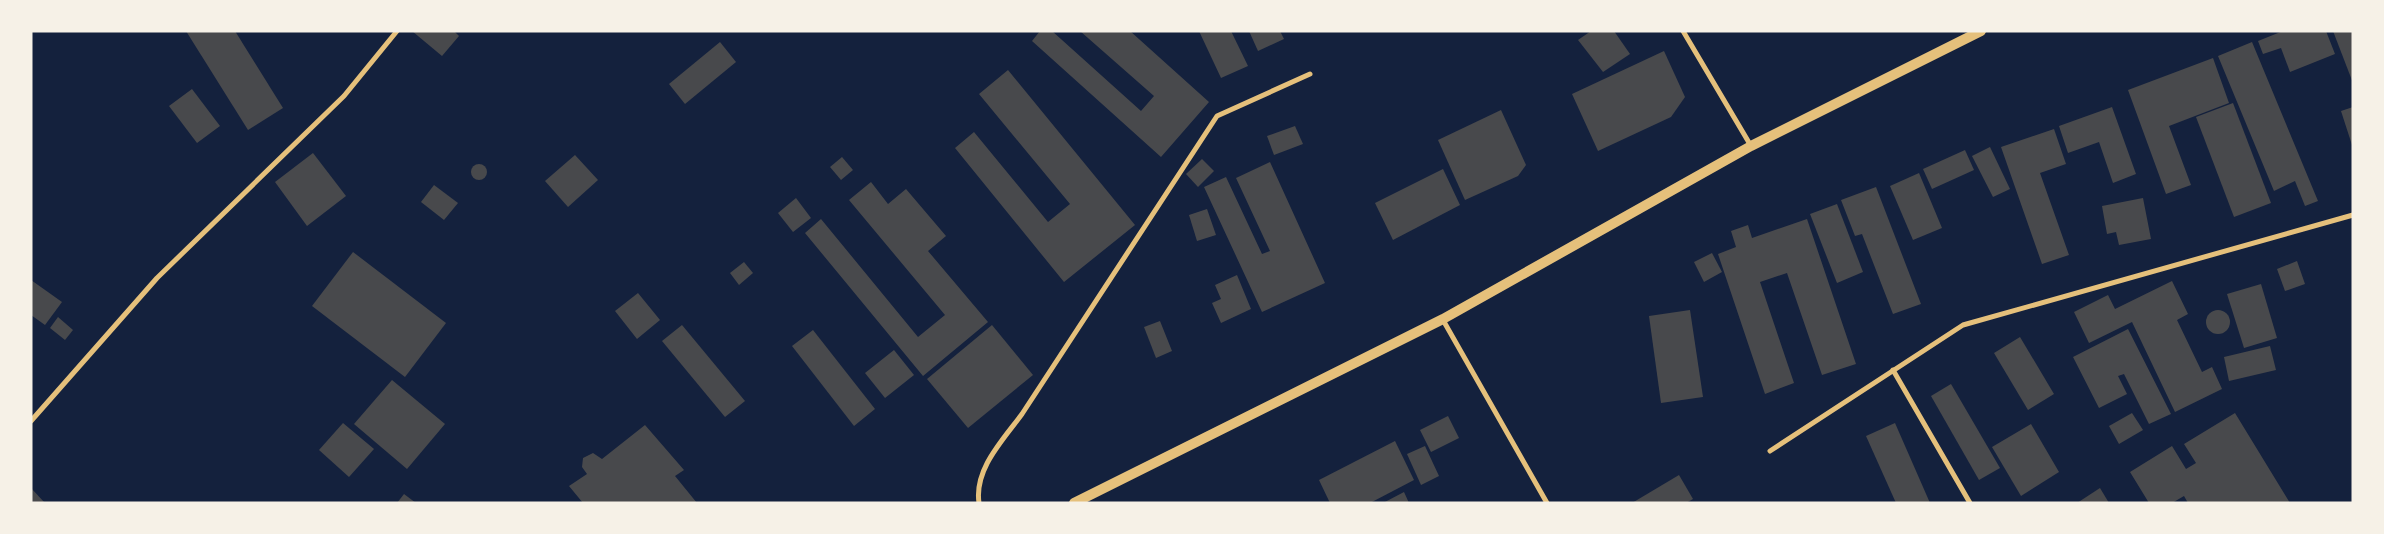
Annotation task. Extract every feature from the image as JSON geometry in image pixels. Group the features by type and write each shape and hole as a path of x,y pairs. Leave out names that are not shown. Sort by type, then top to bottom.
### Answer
{"main road":[{"path":"1074,503 1443,319 1751,146 1982,31"}],"street":[{"path":"31,421 157,278 344,96 397,31"},
{"path":"1683,31 1751,146"},
{"path":"978,503 977,491 987,462 1032,398 1218,116 1310,74"},
{"path":"1770,451 1963,325 2353,215"},
{"path":"1443,319 1546,503"},
{"path":"1894,370 1970,503"}],"building":[{"path":"186,31 235,31 283,108 248,130"},
{"path":"412,31 454,31 459,36 442,56"},
{"path":"1040,31 1052,31 1141,111 1154,96 1080,31 1130,31 1209,102 1161,157 1032,41"},
{"path":"1199,31 1231,31 1248,66 1221,78"},
{"path":"1249,31 1280,31 1284,39 1258,51"},
{"path":"1591,31 1614,31 1630,54 1603,72 1578,40"},
{"path":"2283,31 2326,31 2335,54 2290,72 2281,48 2263,54 2258,41"},
{"path":"2333,31 2353,31 2353,83"},
{"path":"720,42 736,62 685,104 669,84"},
{"path":"2252,42 2318,201 2305,206 2295,181 2274,191 2218,56"},
{"path":"1664,51 1685,97 1671,117 1598,151 1572,94"},
{"path":"2213,58 2229,103 2169,126 2191,185 2166,194 2128,90"},
{"path":"1008,70 1135,225 1064,282 955,148 974,132 1048,222 1070,204 979,94"},
{"path":"192,89 220,126 197,143 169,106"},
{"path":"2233,103 2271,203 2234,217 2196,117"},
{"path":"2112,107 2136,174 2113,183 2099,142 2068,153 2059,126"},
{"path":"2353,107 2353,145 2352,145 2341,111"},
{"path":"1501,110 1526,165 1518,176 1465,200 1438,140"},
{"path":"1295,126 1303,144 1274,155 1267,136"},
{"path":"2054,129 2066,164 2040,173 2069,255 2042,264 2001,147"},
{"path":"1990,147 2010,189 1993,197 1972,156"},
{"path":"1965,150 1974,170 1932,189 1923,169"},
{"path":"313,153 346,196 307,226 275,182"},
{"path":"575,155 598,180 568,207 545,181"},
{"path":"842,157 853,170 841,180 830,167"},
{"path":"1202,159 1214,171 1198,187 1186,174"},
{"path":"1270,162 1325,283 1262,312 1204,187 1226,177 1262,254 1270,251 1236,178"},
{"path":"476,164 482,164 487,169 485,178 476,180 471,175 471,169"},
{"path":"1443,169 1460,205 1393,240 1375,203"},
{"path":"1919,173 1942,228 1913,240 1890,186"},
{"path":"871,182 888,204 906,189 946,236 928,251 988,322 923,376 805,233 821,219 918,337 945,315 849,200"},
{"path":"434,185 458,203 444,220 421,202"},
{"path":"1876,187 1921,304 1893,314 1862,234 1855,236 1841,200"},
{"path":"796,198 811,218 793,232 778,213"},
{"path":"2143,198 2151,239 2119,245 2116,232 2107,234 2102,206"},
{"path":"1837,204 1863,272 1837,283 1810,214"},
{"path":"1207,209 1216,235 1197,241 1189,215"},
{"path":"1807,219 1856,364 1822,375 1787,273 1760,282 1794,383 1765,394 1718,254 1736,247 1731,231 1748,225 1752,238"},
{"path":"353,252 446,323 405,377 312,306"},
{"path":"1712,253 1722,272 1704,282 1694,262"},
{"path":"2297,261 2305,284 2285,291 2277,269"},
{"path":"744,262 753,273 739,285 730,273"},
{"path":"1237,275 1251,309 1221,323 1212,303 1221,299 1215,285"},
{"path":"31,280 62,302 45,325 31,315"},
{"path":"2172,281 2188,314 2177,320 2202,372 2212,367 2222,389 2175,412 2132,322 2089,343 2074,312 2108,295 2115,309"},
{"path":"2261,284 2277,338 2244,348 2227,294"},
{"path":"638,293 660,320 637,339 615,311"},
{"path":"1690,310 1703,397 1661,403 1649,316"},
{"path":"2218,310 2223,311 2229,317 2229,327 2223,333 2218,334 2213,333 2207,327 2206,322 2207,317 2213,311"},
{"path":"58,317 73,330 65,340 50,328"},
{"path":"1160,321 1172,351 1156,358 1144,327"},
{"path":"682,325 745,401 725,417 662,341"},
{"path":"992,325 1033,375 968,428 927,379"},
{"path":"2128,329 2171,414 2149,424 2124,374 2118,376 2127,394 2099,408 2073,357"},
{"path":"813,330 875,409 854,426 792,346"},
{"path":"2020,337 2054,394 2028,410 1994,353"},
{"path":"2270,346 2276,370 2229,381 2224,357"},
{"path":"894,350 914,375 885,398 865,373"},
{"path":"392,380 445,424 407,469 354,424"},
{"path":"1951,384 2000,468 1979,480 1931,396"},
{"path":"2132,413 2143,430 2119,444 2109,426"},
{"path":"2235,413 2290,503 2188,503 2184,496 2172,503 2149,503 2130,472 2172,446 2186,469 2196,463 2184,444"},
{"path":"1448,416 1459,438 1431,452 1420,430"},
{"path":"343,423 374,449 349,477 319,450"},
{"path":"1895,423 1930,503 1896,503 1866,436"},
{"path":"2031,424 2059,472 2021,496 1992,447"},
{"path":"645,425 684,470 675,476 697,503 583,503 569,486 587,474 582,467 583,458 593,453 602,459"},
{"path":"1395,441 1414,480 1370,503 1330,503 1319,480"},
{"path":"1425,446 1439,476 1421,485 1407,454"},
{"path":"1679,475 1693,499 1686,503 1632,503"},
{"path":"31,488 45,503 31,503"},
{"path":"2100,488 2109,503 2077,503"},
{"path":"1404,492 1409,503 1383,503"},
{"path":"404,494 416,503 397,503"}]}
